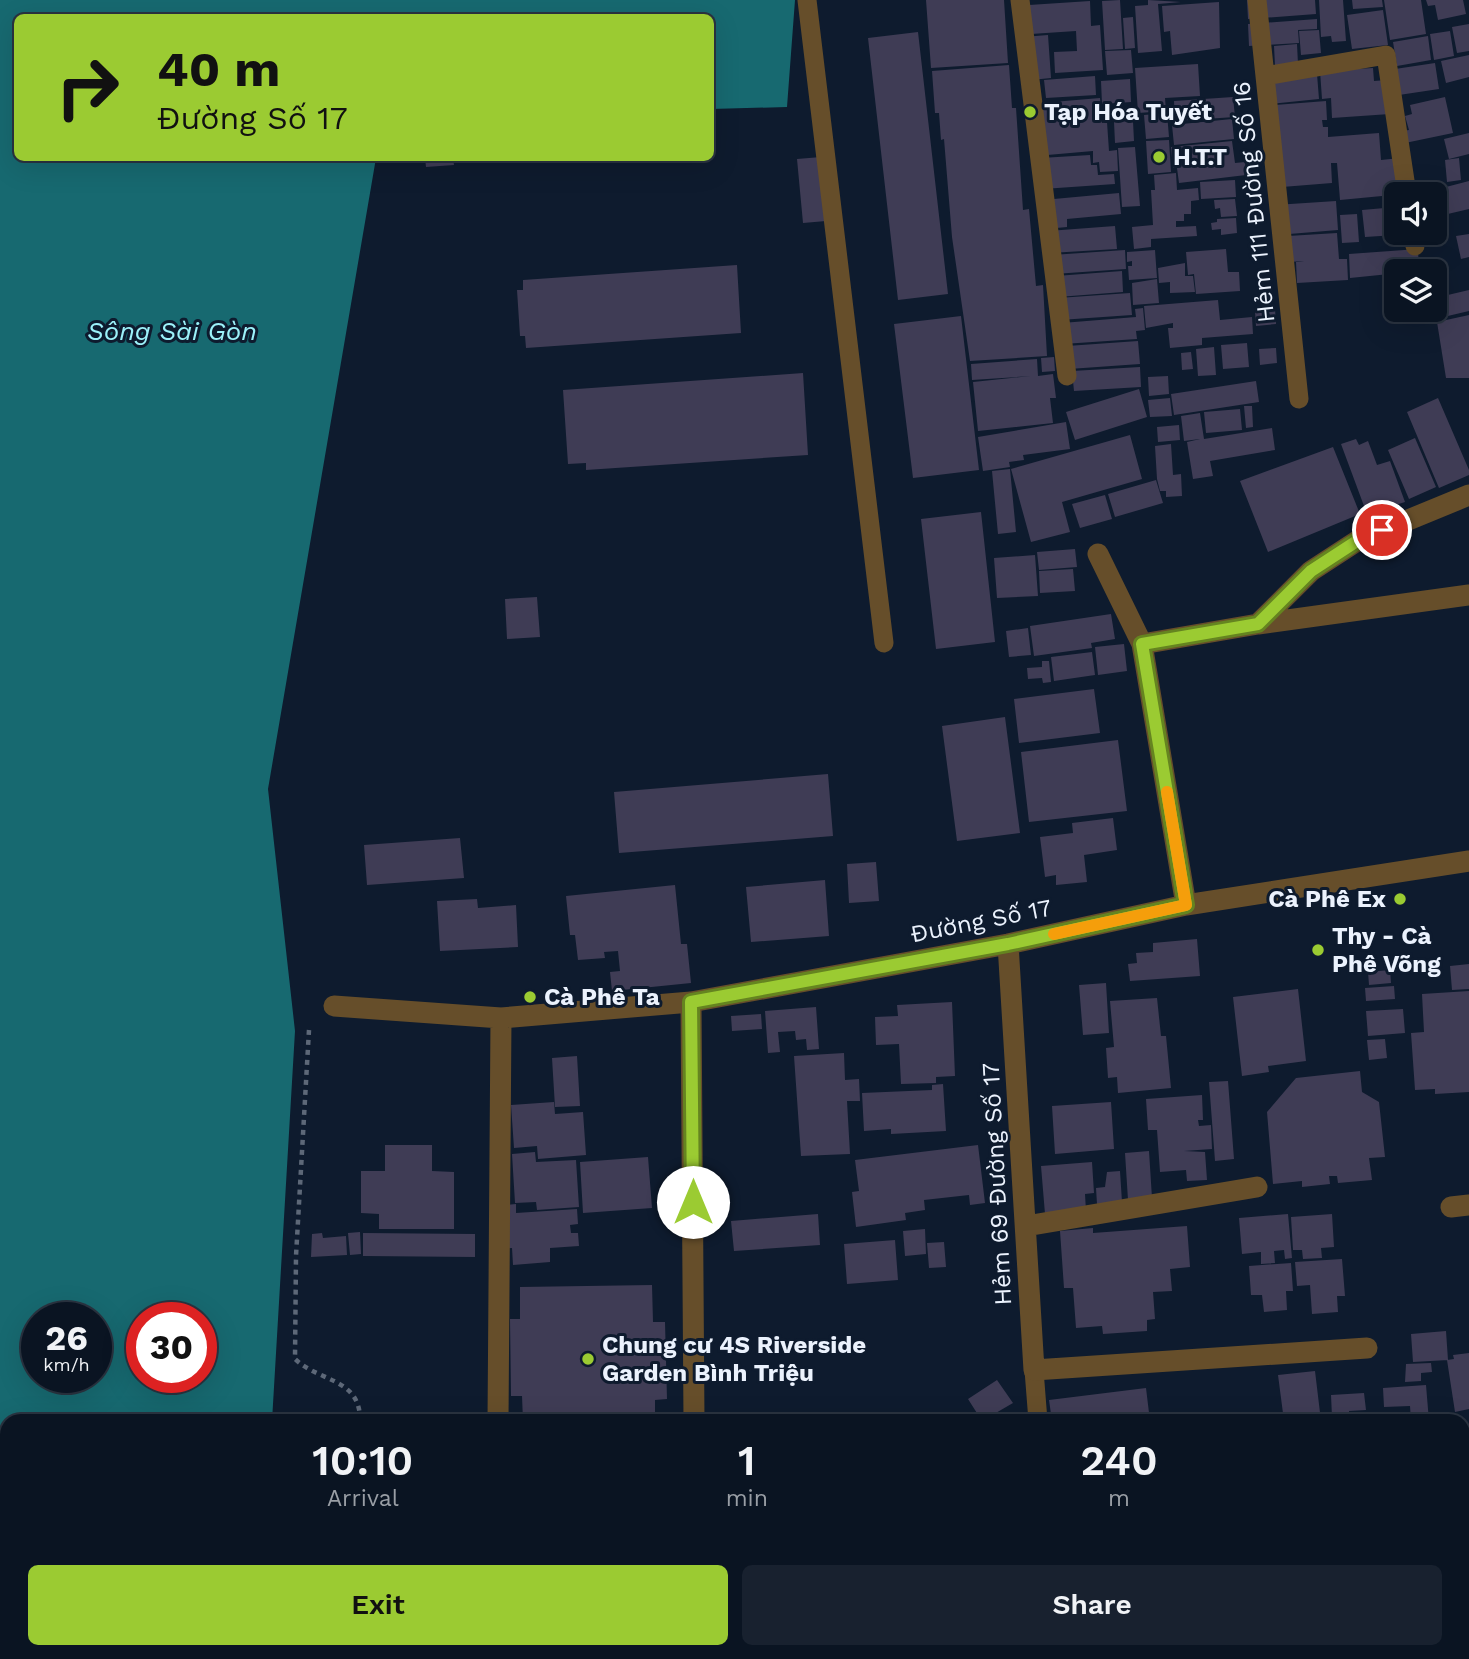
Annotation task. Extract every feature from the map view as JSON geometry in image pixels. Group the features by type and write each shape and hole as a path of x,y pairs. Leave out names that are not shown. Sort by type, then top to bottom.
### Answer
{"street":[{"path":"1258,624 1311,571 1357,541 1469,495"},
{"path":"1098,554 1142,644 1186,905"},
{"path":"1142,644 1258,624 1469,595"},
{"name":"Đường Số 17","path":"334,1006 500,1018 691,1002 1008,944 1186,905 1469,861"},
{"name":"Hẻm 69 Đường Số 17","path":"1008,944 1034,1370"},
{"path":"691,1002 694,1414"},
{"path":"498,1414 500,1018"},
{"path":"1026,1226 1257,1187"},
{"path":"1034,1370 1367,1348"}],"lane":[{"path":"807,0 884,643"},
{"path":"1020,0 1067,376"},
{"name":"Hẻm 111 Đường Số 16","path":"1257,0 1299,399"},
{"path":"1265,76 1385,55 1405,182"},
{"name":"Hẻm 69 Đường Số 17","path":"1034,1370 1037,1414"}],"path":[{"path":"309,1030 296,1255 295,1359 304,1368 334,1379 353,1392 360,1414"}],"water":[{"name":"Sông Sài Gòn","path":"0,0 795,0 787,107 714,109 714,14 14,14 14,161 375,161 268,789 295,1031 272,1414 0,1414"}],"building":[{"path":"926,0 1004,0 1008,63 931,68"},
{"path":"1120,0 1123,49 1105,50 1102,1"},
{"path":"1148,0 1181,2 1158,4 1162,51 1138,53 1135,6 1148,5"},
{"path":"1247,0 1315,0 1316,14 1248,19"},
{"path":"1319,0 1343,0 1346,41 1332,42 1331,36 1321,37"},
{"path":"1352,0 1382,0 1383,7 1353,9"},
{"path":"1384,0 1421,0 1426,34 1390,40"},
{"path":"1426,0 1463,0 1466,14 1438,20 1435,5 1428,6"},
{"path":"1090,1 1091,26 1100,25 1103,70 1055,73 1054,52 1077,51 1076,31 1031,34 1029,5"},
{"path":"1219,2 1220,48 1172,55 1170,31 1164,32 1162,6"},
{"path":"1383,10 1388,45 1352,49 1347,15"},
{"path":"1133,17 1135,48 1125,49 1123,18"},
{"path":"1317,19 1317,29 1298,30 1299,43 1249,46 1248,24"},
{"path":"1469,24 1469,51 1457,53 1452,27"},
{"path":"1319,30 1321,53 1301,55 1299,31"},
{"path":"1450,31 1454,56 1434,60 1430,34"},
{"path":"918,32 948,294 898,300 868,38"},
{"path":"1048,35 1051,78 1031,80 1023,37"},
{"path":"1428,36 1431,60 1397,66 1393,42"},
{"path":"1297,44 1298,64 1275,66 1274,46"},
{"path":"1131,50 1133,73 1107,75 1105,51"},
{"path":"1469,55 1469,77 1446,83 1441,61"},
{"path":"1435,63 1439,89 1399,95 1395,69"},
{"path":"1198,64 1200,96 1165,98 1166,111 1138,113 1135,68"},
{"path":"1009,65 1012,108 1016,108 1023,210 1029,209 1036,286 1043,285 1047,356 970,361 952,237 944,139 941,140 939,113 935,113 932,71"},
{"path":"1373,68 1374,81 1387,80 1390,114 1332,118 1331,98 1322,99 1320,71"},
{"path":"1317,74 1319,99 1270,104 1267,79"},
{"path":"1095,76 1096,95 1046,98 1044,80"},
{"path":"1130,79 1131,102 1102,104 1101,81"},
{"path":"1233,97 1235,117 1175,121 1174,101"},
{"path":"1445,97 1453,133 1405,143 1402,131 1409,130 1405,116 1412,114 1410,105"},
{"path":"1100,98 1102,123 1107,122 1109,151 1117,150 1118,171 1100,172 1099,162 1093,163 1093,151 1036,156 1029,104"},
{"path":"1326,101 1327,120 1322,120 1323,127 1328,127 1328,137 1379,133 1381,160 1400,158 1402,182 1384,182 1384,196 1340,200 1337,163 1331,163 1332,183 1282,187 1275,105"},
{"path":"1131,113 1131,118 1112,121 1111,114"},
{"path":"1167,113 1169,137 1146,139 1144,115"},
{"path":"1232,119 1234,139 1174,145 1172,125"},
{"path":"1133,121 1134,141 1115,143 1114,122"},
{"path":"1469,133 1469,154 1449,159 1444,139"},
{"name":"H.T.T","path":"1169,140 1171,172 1148,174 1146,141"},
{"path":"1232,141 1235,163 1245,162 1246,175 1179,183 1177,168 1173,168 1171,147"},
{"path":"1135,147 1140,206 1122,207 1118,148"},
{"path":"1090,155 1091,165 1097,165 1098,175 1114,174 1115,184 1043,189 1041,158"},
{"path":"821,157 826,221 803,223 797,159"},
{"path":"1459,158 1461,180 1447,182 1445,160"},
{"path":"425,161 453,161 454,165 426,167"},
{"path":"1176,173 1177,190 1198,188 1199,200 1191,201 1191,214 1184,214 1184,221 1176,221 1176,227 1196,226 1197,236 1151,239 1151,247 1134,249 1132,227 1153,225 1151,190 1155,190 1154,175"},
{"path":"1235,180 1236,197 1201,199 1200,182"},
{"path":"1469,181 1469,209 1447,214 1447,187"},
{"path":"1119,193 1121,214 1067,219 1067,227 1046,229 1043,200"},
{"path":"1235,199 1237,216 1221,217 1220,208 1215,209 1214,200"},
{"path":"1336,201 1338,230 1277,235 1275,205"},
{"path":"1384,208 1384,236 1365,237 1362,210"},
{"path":"1357,214 1359,242 1342,243 1340,215"},
{"path":"1236,218 1237,233 1221,235 1221,229 1212,230 1211,223 1217,222 1217,219"},
{"path":"1115,226 1117,249 1050,253 1048,231"},
{"path":"1337,233 1339,259 1347,259 1348,280 1297,283 1296,262 1304,261 1289,262 1288,236"},
{"path":"1469,234 1469,257 1461,259 1456,236"},
{"path":"1226,249 1228,272 1239,272 1240,291 1196,294 1194,274 1188,275 1186,252"},
{"path":"1418,249 1418,259 1384,259 1384,275 1350,278 1349,254"},
{"path":"1125,250 1126,269 1054,274 1052,255"},
{"path":"1155,250 1157,278 1129,280 1128,266 1132,266 1132,261 1127,262 1127,252"},
{"path":"1185,263 1185,276 1193,276 1195,292 1170,293 1170,282 1159,283 1158,268"},
{"path":"737,265 741,333 526,348 525,336 520,336 517,290 523,290 523,280"},
{"path":"1122,271 1123,292 1058,297 1056,276"},
{"path":"1157,279 1159,303 1133,305 1132,283"},
{"path":"1469,290 1469,311 1447,316 1447,295"},
{"path":"1130,293 1132,315 1060,320 1058,298"},
{"path":"1218,300 1220,320 1252,317 1253,334 1202,338 1202,345 1170,348 1168,328 1173,328 1173,323 1146,328 1144,306"},
{"path":"1143,308 1145,330 1136,331 1137,339 1063,344 1062,323 1136,317 1135,309"},
{"path":"1275,309 1276,324 1256,326 1255,311"},
{"path":"1469,315 1469,378 1446,378 1437,322 1447,322"},
{"path":"961,316 979,470 913,478 894,324"},
{"path":"1138,341 1140,364 1069,369 1067,346"},
{"path":"1247,343 1249,367 1223,369 1221,345"},
{"path":"1214,347 1216,375 1198,376 1196,349"},
{"path":"1276,348 1277,363 1260,365 1259,349"},
{"path":"1191,352 1193,369 1182,370 1181,353"},
{"path":"1054,357 1055,371 1042,372 1041,358"},
{"path":"1037,359 1038,376 1053,374 1056,398 1050,398 1053,423 978,431 973,382 1031,376 972,380 971,364"},
{"path":"1140,367 1141,387 1074,391 1072,371"},
{"path":"803,373 808,455 586,470 586,463 568,464 563,390"},
{"path":"1168,376 1169,394 1149,396 1148,377"},
{"path":"1256,381 1259,402 1174,415 1171,394"},
{"path":"1139,389 1147,417 1075,440 1066,412"},
{"path":"1170,398 1172,416 1150,417 1148,400"},
{"path":"1438,398 1469,470 1469,475 1439,488 1407,412"},
{"path":"1244,406 1252,406 1253,427 1246,428"},
{"path":"1240,409 1242,430 1206,433 1204,412"},
{"path":"1200,413 1204,439 1272,428 1275,450 1210,461 1213,476 1193,479 1187,442 1200,439 1184,441 1181,416"},
{"path":"1066,422 1070,449 1023,455 1024,460 1009,462 1010,467 983,471 978,437"},
{"path":"1179,425 1180,440 1158,442 1157,427"},
{"path":"1130,435 1142,479 1062,502 1070,532 1031,542 1011,469"},
{"path":"1415,438 1436,487 1409,499 1388,450"},
{"path":"1356,439 1359,445 1368,441 1377,465 1390,461 1405,502 1367,514 1341,444"},
{"path":"1171,444 1173,475 1181,474 1182,496 1166,497 1166,491 1160,491 1157,479 1155,446"},
{"path":"1333,447 1360,514 1268,552 1240,481"},
{"path":"1010,469 1016,532 998,534 992,471"},
{"path":"1156,480 1163,503 1115,517 1108,494"},
{"path":"1105,495 1112,519 1080,528 1072,504"},
{"path":"981,512 995,642 936,649 921,519"},
{"path":"1075,549 1077,567 1039,570 1037,552"},
{"path":"1035,555 1038,596 997,598 994,558"},
{"path":"1073,569 1075,591 1040,593 1039,571"},
{"path":"537,597 540,637 507,639 505,599"},
{"path":"1111,614 1115,639 1091,643 1092,648 1034,656 1030,626"},
{"path":"1028,628 1031,655 1009,657 1006,631"},
{"path":"1124,644 1127,671 1098,675 1095,647"},
{"path":"1092,652 1095,675 1054,681 1051,657"},
{"path":"1042,661 1049,661 1051,682 1043,683 1042,678 1028,679 1027,668 1042,667"},
{"path":"1094,689 1100,733 1019,743 1014,699"},
{"path":"1005,717 1020,833 957,841 942,726"},
{"path":"1118,740 1127,811 1029,822 1021,752"},
{"path":"828,774 833,836 619,853 614,792"},
{"path":"1113,818 1117,850 1084,855 1087,882 1056,885 1056,875 1045,877 1040,837 1073,833 1072,823"},
{"path":"460,838 464,878 367,885 364,845"},
{"path":"876,862 879,901 849,903 847,864"},
{"path":"825,880 829,936 751,942 746,887"},
{"path":"675,885 681,944 687,944 691,983 612,991 610,972 620,971 618,951 604,952 605,958 578,960 575,935 570,935 566,896"},
{"path":"477,899 478,908 516,905 518,947 440,951 437,901"},
{"path":"1197,939 1200,976 1130,981 1128,964 1137,963 1136,953 1153,952 1153,943"},
{"path":"1469,964 1469,989 1452,990 1450,966"},
{"path":"1390,970 1391,983 1369,985 1368,972"},
{"path":"1106,983 1109,1033 1083,1035 1079,985"},
{"path":"1394,986 1395,999 1366,1001 1365,988"},
{"path":"1298,989 1306,1061 1268,1066 1269,1072 1242,1076 1233,997"},
{"path":"1469,991 1469,1092 1435,1094 1435,1089 1415,1090 1411,1033 1424,1032 1422,994"},
{"path":"1157,998 1161,1036 1166,1036 1171,1088 1118,1093 1117,1077 1108,1078 1106,1048 1114,1047 1110,1001"},
{"path":"952,1002 955,1076 936,1077 936,1083 901,1084 899,1044 876,1045 875,1017 898,1016 897,1005"},
{"path":"816,1007 819,1049 807,1050 806,1039 796,1040 795,1031 778,1032 780,1052 768,1053 765,1011"},
{"path":"1403,1009 1405,1033 1368,1036 1366,1011"},
{"path":"761,1014 762,1029 732,1031 731,1016"},
{"path":"1385,1039 1387,1058 1369,1060 1367,1040"},
{"path":"844,1053 845,1080 859,1079 860,1101 847,1101 850,1154 801,1156 794,1056"},
{"path":"577,1056 580,1106 555,1107 552,1058"},
{"path":"1360,1071 1362,1092 1379,1102 1385,1157 1369,1158 1372,1180 1338,1183 1337,1176 1329,1176 1330,1184 1302,1187 1302,1181 1273,1184 1267,1112 1296,1078"},
{"path":"1228,1081 1234,1159 1215,1161 1209,1082"},
{"path":"943,1084 946,1131 891,1134 891,1129 864,1131 862,1093 932,1090 932,1085"},
{"path":"1202,1095 1203,1120 1198,1120 1199,1126 1211,1125 1212,1149 1184,1151 1205,1152 1207,1180 1187,1181 1186,1170 1160,1172 1157,1130 1148,1130 1146,1099"},
{"path":"554,1102 555,1114 583,1112 586,1155 538,1159 537,1146 514,1148 511,1105"},
{"path":"1111,1102 1114,1149 1055,1154 1052,1106"},
{"path":"385,1145 432,1145 432,1171 454,1172 454,1229 379,1229 379,1214 361,1213 361,1171 385,1171"},
{"path":"978,1145 985,1203 970,1205 969,1195 924,1200 925,1210 905,1213 906,1220 856,1227 852,1192 859,1191 855,1160"},
{"path":"1149,1151 1152,1198 1128,1200 1125,1153"},
{"path":"535,1152 536,1162 576,1160 579,1207 537,1210 536,1202 515,1203 512,1154"},
{"path":"648,1157 652,1208 583,1213 580,1162"},
{"path":"1092,1162 1094,1193 1085,1194 1086,1211 1045,1214 1041,1166"},
{"path":"1120,1171 1122,1202 1097,1204 1096,1188 1105,1187 1107,1172"},
{"path":"516,1204 516,1213 577,1209 578,1224 570,1225 571,1233 578,1233 579,1246 550,1248 550,1262 513,1265 512,1248 499,1249 496,1206"},
{"path":"818,1214 820,1245 734,1251 731,1221"},
{"path":"1288,1214 1292,1258 1285,1259 1284,1250 1274,1251 1275,1263 1261,1264 1261,1252 1242,1254 1239,1218"},
{"path":"1332,1214 1334,1247 1321,1248 1322,1258 1303,1259 1302,1250 1293,1250 1291,1217"},
{"path":"1187,1226 1190,1267 1170,1269 1172,1291 1153,1292 1155,1319 1147,1320 1147,1331 1103,1334 1102,1326 1076,1328 1073,1288 1064,1288 1060,1231 1093,1228 1093,1233"},
{"path":"925,1229 926,1254 905,1256 903,1231"},
{"path":"360,1232 361,1254 350,1255 348,1233"},
{"path":"322,1233 323,1238 346,1236 347,1255 311,1257 312,1234"},
{"path":"363,1233 475,1234 475,1257 363,1256"},
{"path":"895,1240 898,1280 847,1284 844,1244"},
{"path":"944,1242 946,1267 929,1268 927,1243"},
{"path":"1342,1259 1345,1296 1337,1296 1338,1312 1312,1314 1310,1285 1297,1286 1295,1262"},
{"path":"1291,1263 1293,1291 1286,1291 1287,1310 1264,1312 1262,1295 1251,1295 1249,1266"},
{"name":"Chung cư 4S Riverside Garden Bình Triệu","path":"652,1285 653,1322 665,1322 667,1399 655,1400 655,1414 523,1414 522,1396 511,1396 510,1319 520,1319 520,1287"},
{"path":"1446,1331 1448,1360 1413,1362 1411,1334"},
{"path":"1469,1353 1469,1409 1455,1412 1447,1360 1454,1359 1453,1355"},
{"path":"1431,1363 1432,1372 1421,1373 1421,1381 1405,1382 1406,1364"},
{"path":"1315,1371 1320,1414 1283,1414 1278,1375"},
{"path":"997,1380 1013,1403 994,1414 978,1414 968,1399"},
{"path":"1426,1385 1428,1414 1411,1414 1410,1406 1384,1407 1383,1388"},
{"path":"1146,1388 1149,1414 1051,1414 1049,1400"},
{"path":"1364,1393 1366,1410 1332,1414 1331,1395"}],"slow traffic":[{"path":"1054,934 1186,905 1167,792"}],"place":[{"name":"Tạp Hóa Tuyết","path":"1030,112"},
{"name":"H.T.T","path":"1159,157"},
{"name":"Cà Phê Ex","path":"1400,899"},
{"name":"Thy - Cà Phê Võng","path":"1318,950"},
{"name":"Cà Phê Ta","path":"530,997"},
{"name":"Chung cư 4S Riverside Garden Bình Triệu","path":"588,1359"}],"route":[{"path":"693,1202 691,1002 1008,944 1186,905 1142,644 1258,624 1311,571 1357,541 1382,530"}]}
